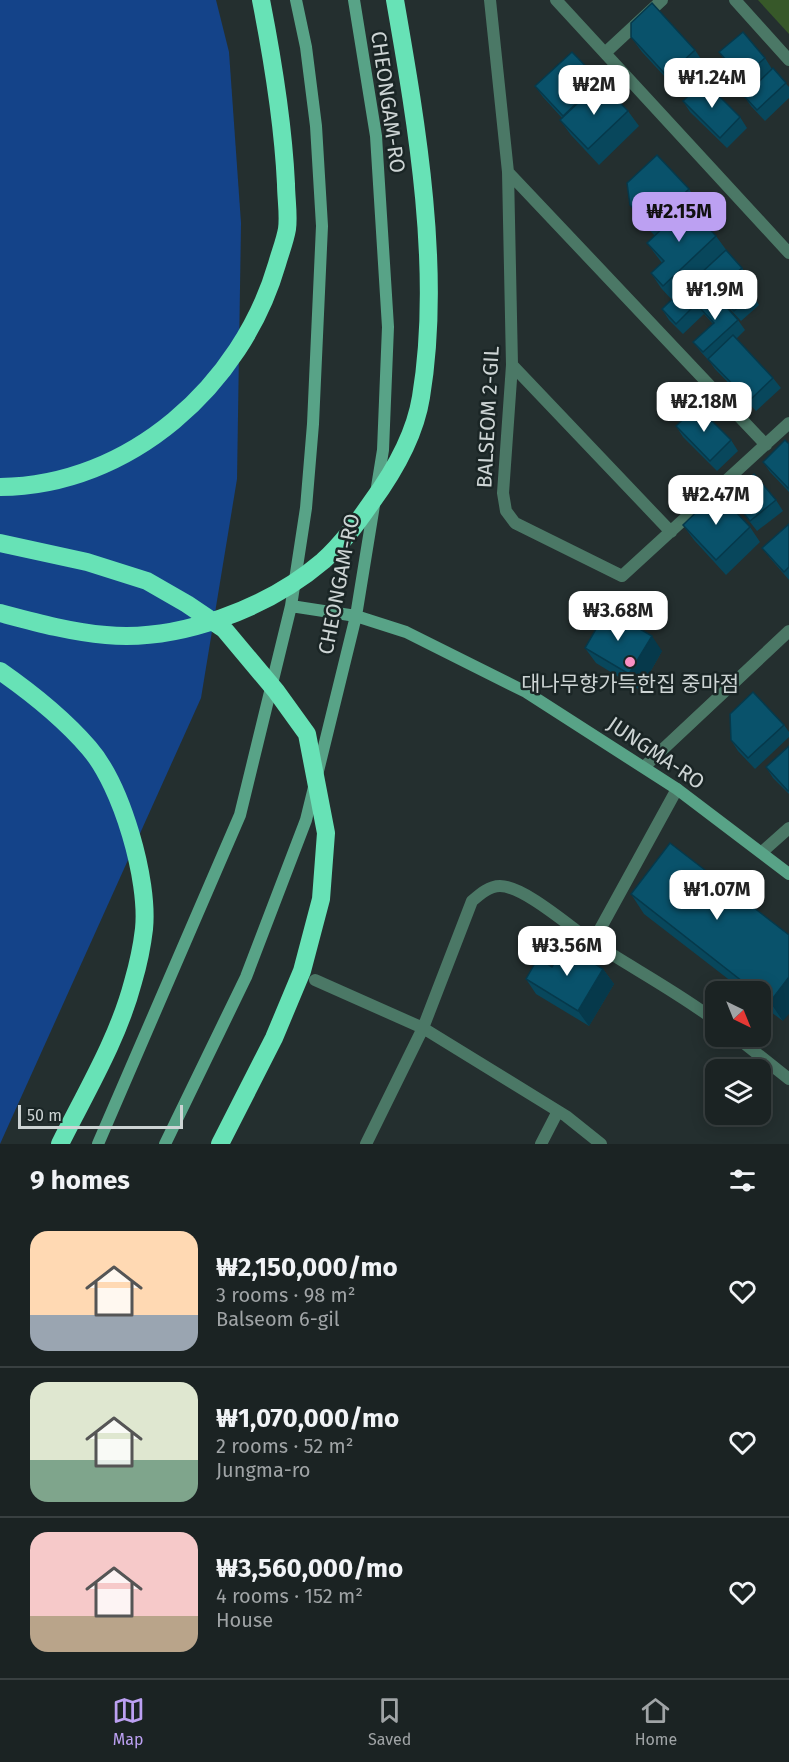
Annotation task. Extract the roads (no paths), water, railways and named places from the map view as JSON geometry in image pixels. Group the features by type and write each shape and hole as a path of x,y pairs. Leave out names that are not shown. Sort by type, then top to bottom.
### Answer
{"highway":[{"path":"0,487 23,487 88,471 149,441 184,413 232,360 267,298 287,228 283,132 261,0"},
{"path":"0,613 107,635 191,628 268,599 323,561 353,529 392,474 420,400 426,351 424,216 414,108 395,0"},
{"path":"0,543 87,562 136,578 187,604 224,629 276,691 307,734 326,833 321,899 302,970 274,1038 220,1144"},
{"path":"0,671 41,700 91,750 113,788 129,825 142,885 144,927 133,982 116,1032 60,1144"}],"main road":[{"name":"CHEONGAM-RO","path":"98,1144 240,815 291,606 306,508 314,424 322,226 316,126 306,47 296,0"},
{"name":"CHEONGAM-RO","path":"165,1144 246,977 306,820 356,616 383,450 388,327 376,136 354,0"},
{"name":"JUNGMA-RO","path":"291,606 356,616 406,632 526,692 676,789 789,874"}],"street":[{"name":"BALSEOM 2-GIL","path":"490,0 508,172 512,365 503,493 506,511 515,523 622,576 789,423"},
{"path":"556,0 789,253"},
{"path":"605,53 663,0"},
{"path":"735,0 789,60"},
{"path":"508,172 766,445"},
{"path":"512,365 671,532"},
{"path":"644,767 789,631"},
{"path":"593,942 676,789"},
{"path":"762,852 789,828"},
{"path":"366,1144 423,1028 472,902 485,890 501,886 521,893 705,1013"},
{"path":"315,980 423,1028 558,1111 601,1144"},
{"path":"749,1047 789,1078"},
{"path":"541,1144 558,1111"}],"water":[{"path":"0,0 216,0 229,52 241,223 237,479 201,698 0,1144"}],"place":[{"name":"대나무향가득한집 중마점","path":"630,662"}]}
